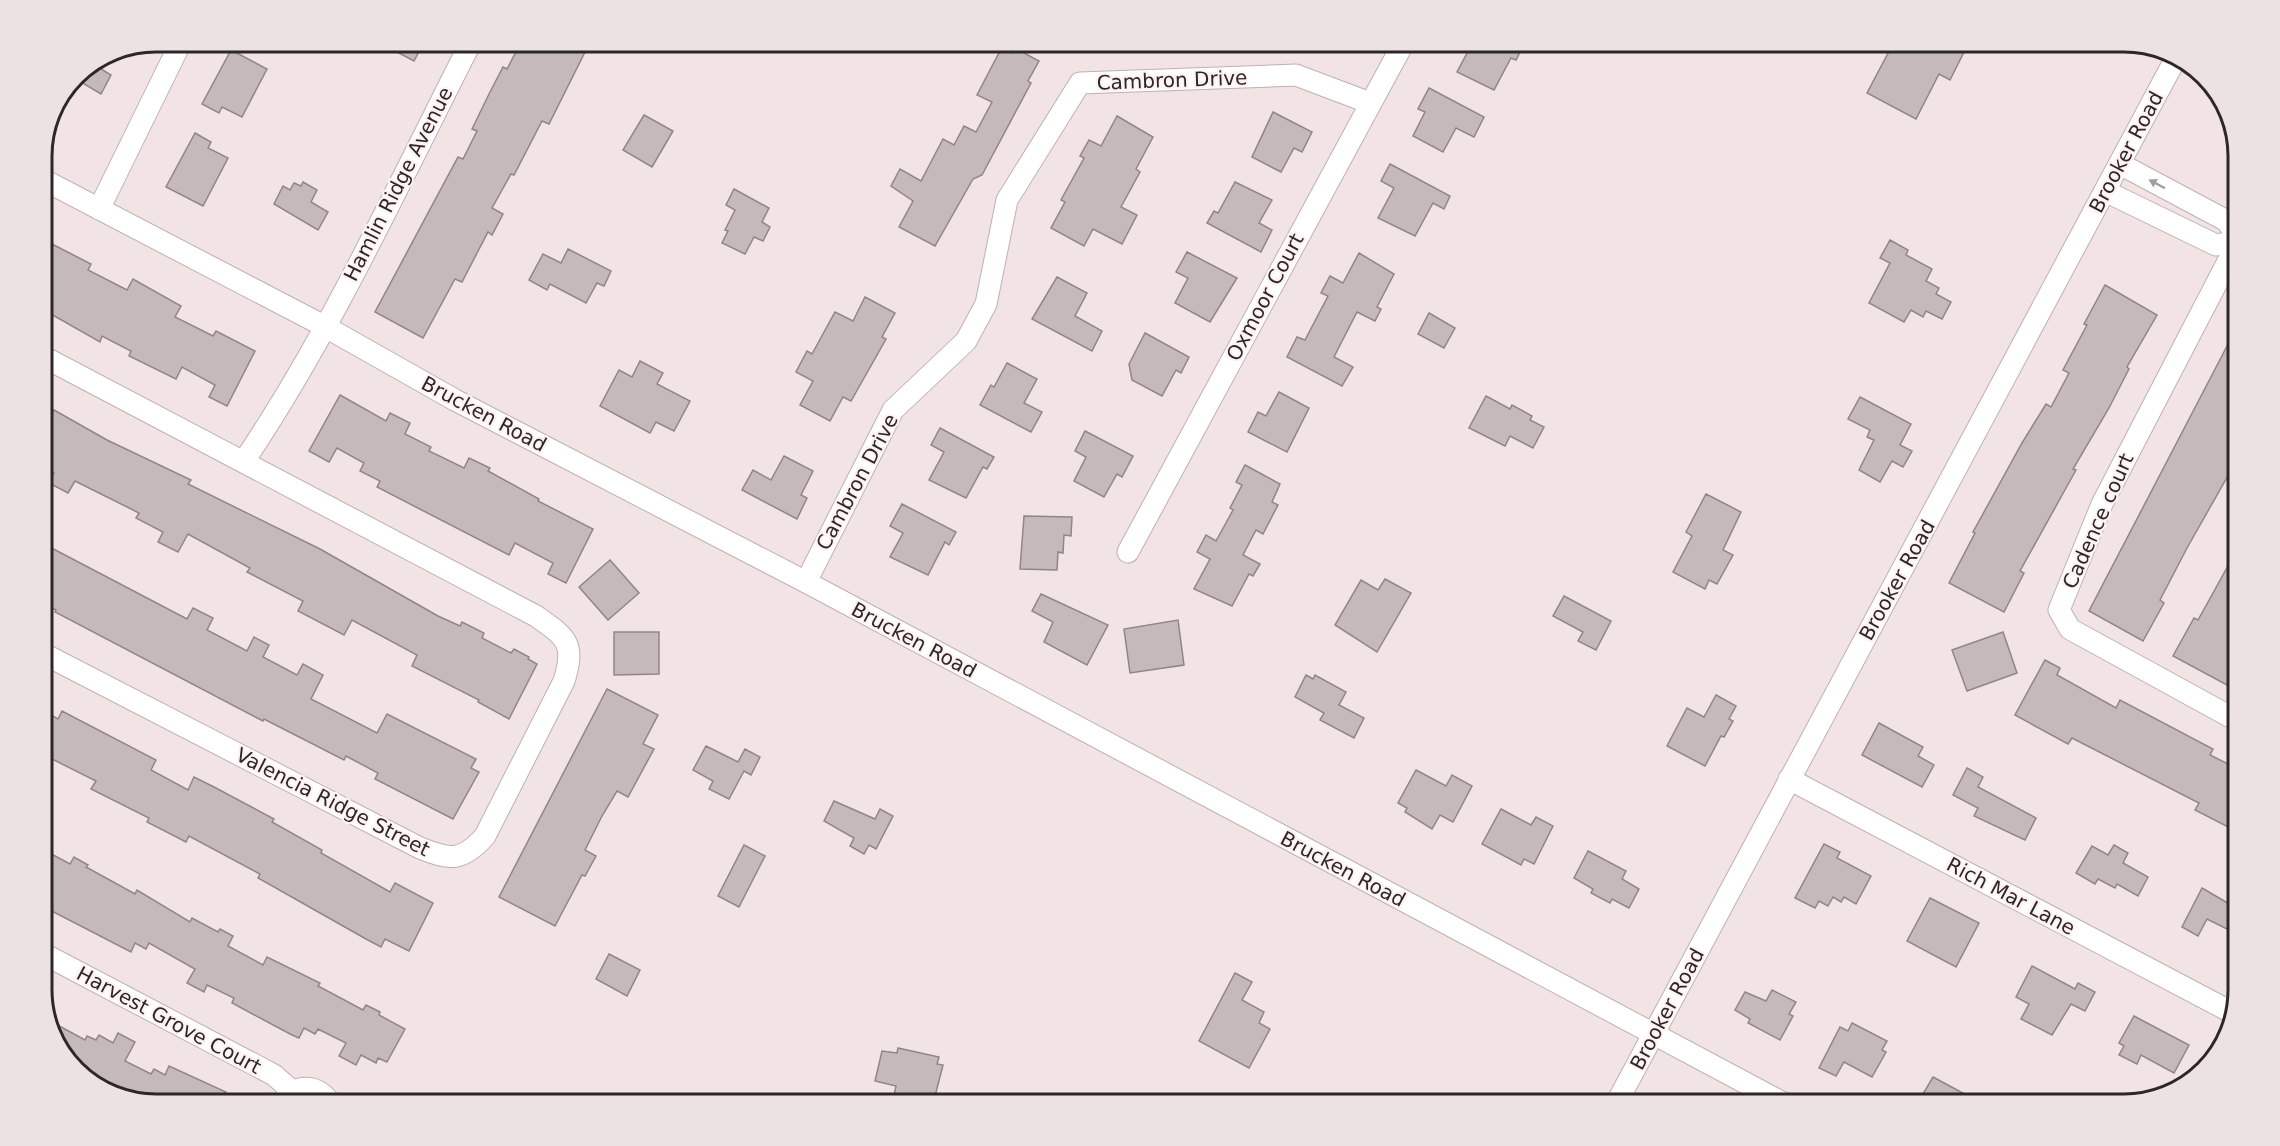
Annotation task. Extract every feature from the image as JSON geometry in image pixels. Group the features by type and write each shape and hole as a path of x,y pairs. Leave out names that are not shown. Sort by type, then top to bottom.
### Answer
{"street":[{"path":"99,208 176,52"},
{"name":"Hamlin Ridge Avenue","path":"324,326 466,52"},
{"name":"Oxmoor Court","path":"1128,552 1398,52"},
{"name":"Brooker Road","path":"1621,1094 2172,65"},
{"name":"Cambron Drive","path":"806,582 893,410 966,341 986,304 1008,200 1080,83 1296,75 1370,103"},
{"path":"2120,164 2227,221"},
{"name":"Brucken Road","path":"53,185 324,326 455,400 806,582 1766,1094"},
{"path":"2105,190 2216,245 2227,243"},
{"path":"2175,224 2187,200"},
{"name":"Cadence court","path":"2227,262 2102,504 2059,610 2070,629 2228,716"},
{"path":"244,461 324,326"},
{"name":"Valencia Ridge Street","path":"53,362 536,616 557,630 568,642 571,659 564,681 484,836 472,850 459,856 442,857 420,848 53,659"},
{"name":"Rich Mar Lane","path":"1789,779 2225,1009"},
{"name":"Harvest Grove Court","path":"53,959 274,1075 285,1094"},
{"name":"Harvest Grove Court","path":"296,1094 310,1088 322,1094"}],"building":[{"path":"230,52 235,52 267,69 242,117 222,107 219,113 202,104"},
{"path":"397,52 419,52 414,61"},
{"path":"516,52 585,52 549,124 542,121 514,175 511,174 492,208 503,214 492,235 488,232 462,282 455,279 423,338 375,312 458,157 463,159 477,131 472,129 503,67 507,69"},
{"path":"999,52 1022,52 1039,61 1028,81 1031,83 982,175 973,179 935,246 899,227 913,201 891,186 900,169 921,181 943,139 954,145 964,126 976,132 992,102 977,95"},
{"path":"1468,52 1520,52 1516,60 1511,58 1494,90 1457,72"},
{"path":"1889,52 1964,52 1950,80 1939,74 1916,119 1867,93"},
{"path":"101,69 111,75 101,94 83,83"},
{"path":"1429,88 1484,117 1474,137 1456,128 1443,152 1413,136 1425,112 1418,109"},
{"path":"1273,112 1312,132 1302,152 1294,148 1281,172 1252,157"},
{"path":"644,115 673,131 652,167 623,150"},
{"path":"1117,116 1153,137 1136,169 1140,172 1121,207 1137,215 1122,244 1093,229 1084,246 1051,228 1065,202 1061,200 1084,158 1080,156 1089,140 1101,146"},
{"path":"195,133 211,142 208,148 228,158 203,206 166,187"},
{"path":"1390,164 1450,196 1444,209 1433,203 1415,236 1378,218 1394,188 1381,181"},
{"path":"303,182 317,190 311,202 328,212 318,230 274,204 283,186 290,190 294,183 301,186"},
{"path":"1235,182 1272,200 1259,223 1272,230 1261,252 1207,223 1214,211 1218,213"},
{"path":"734,189 769,208 762,222 770,227 763,241 754,237 745,254 722,243 728,231 725,230 735,210 726,205"},
{"path":"1890,240 1908,250 1906,255 1932,269 1926,281 1939,288 1936,294 1951,302 1942,319 1926,311 1923,317 1911,310 1904,322 1869,303 1890,263 1880,258"},
{"path":"53,245 91,264 88,270 127,290 133,279 181,306 175,317 213,336 216,331 255,351 227,406 209,397 215,385 182,367 176,379 129,356 131,351 102,336 100,342 53,315"},
{"path":"568,249 611,271 604,286 597,283 586,303 550,284 547,290 529,280 543,254 561,263"},
{"path":"1187,252 1237,278 1210,322 1175,303 1188,278 1176,272"},
{"path":"1359,253 1394,274 1377,307 1381,309 1375,321 1357,312 1334,357 1353,367 1342,386 1287,357 1297,337 1305,340 1328,296 1321,293 1330,276 1343,283"},
{"path":"1057,277 1087,293 1075,316 1102,331 1092,351 1032,319"},
{"path":"2105,285 2157,315 2127,367 2129,369 2109,408 2073,469 2076,470 2020,571 2024,573 2004,612 1949,583 1975,533 1973,532 2022,443 2046,404 2051,407 2069,373 2063,370"},
{"path":"865,297 895,313 882,337 886,339 851,401 843,397 830,421 800,405 813,381 796,372 807,351 812,354 835,312 853,321"},
{"path":"1429,313 1455,328 1444,348 1418,334"},
{"path":"1145,333 1189,357 1181,373 1176,370 1162,396 1132,380 1129,364"},
{"path":"2227,346 2227,477 2160,600 2164,603 2143,641 2089,611"},
{"path":"640,361 663,373 657,384 690,401 674,431 656,422 650,433 600,406 619,370 632,377"},
{"path":"1007,363 1037,379 1024,403 1042,412 1031,432 980,405 991,385 994,387"},
{"path":"1279,392 1309,408 1287,452 1248,432 1258,412 1266,416"},
{"path":"340,395 386,421 390,413 410,423 405,434 431,447 429,451 464,468 469,458 490,468 488,471 539,499 538,501 593,529 566,583 548,574 553,563 515,543 509,555 377,487 380,481 360,471 364,463 337,448 329,462 309,451"},
{"path":"1486,396 1510,409 1512,405 1532,416 1530,420 1544,427 1533,448 1510,436 1505,446 1469,428"},
{"path":"1860,397 1911,424 1900,445 1912,451 1903,467 1892,461 1880,482 1859,470 1874,440 1867,437 1870,430 1848,419"},
{"path":"54,410 107,440 191,480 188,484 320,549 438,616 460,626 462,622 484,633 482,638 511,653 514,649 529,657 528,659 537,664 509,719 478,702 479,700 412,666 417,655 352,620 344,635 298,611 303,601 247,572 250,568 188,534 178,552 158,542 163,532 136,518 139,513 75,481 68,493 53,485"},
{"path":"940,428 994,457 987,469 983,467 966,498 929,480 944,452 931,445"},
{"path":"1085,431 1133,456 1122,477 1117,474 1104,497 1074,481 1086,457 1075,451"},
{"path":"784,456 813,471 801,495 807,498 797,519 742,490 753,470 771,480"},
{"path":"1245,465 1280,484 1272,502 1278,505 1263,534 1256,530 1243,555 1260,564 1253,576 1249,574 1232,606 1194,589 1210,559 1197,552 1206,535 1216,541 1233,510 1230,508 1242,485 1236,482"},
{"path":"1706,494 1741,512 1723,550 1733,555 1717,584 1709,580 1705,589 1673,572 1692,536 1686,532"},
{"path":"902,504 956,532 949,545 945,542 928,575 890,557 903,533 890,526"},
{"path":"1024,516 1072,517 1071,536 1064,535 1063,553 1058,552 1057,570 1020,569"},
{"path":"53,549 187,619 193,608 213,618 207,630 247,651 254,637 269,645 263,657 297,675 303,664 323,675 311,699 377,733 387,714 476,759 471,768 479,772 453,819 375,779 378,773 346,756 344,760 264,719 263,721 55,612 56,610 53,608"},
{"path":"610,560 639,593 608,620 579,587"},
{"path":"2227,567 2227,685 2173,656 2194,618 2198,620"},
{"path":"1385,579 1411,593 1377,652 1335,625 1361,580 1378,590"},
{"path":"1041,594 1108,625 1087,665 1044,642 1053,622 1032,611"},
{"path":"1564,596 1611,621 1596,650 1578,641 1583,632 1553,616"},
{"path":"1178,620 1184,665 1130,673 1124,629"},
{"path":"614,632 659,632 659,674 614,675"},
{"path":"2003,632 2017,673 1967,691 1952,650"},
{"path":"2045,660 2060,668 2057,675 2116,708 2120,700 2213,749 2210,755 2228,764 2228,827 2195,810 2199,803 2072,738 2068,744 2015,715"},
{"path":"1306,675 1313,679 1315,675 1346,692 1339,705 1364,718 1354,738 1320,720 1324,713 1295,697"},
{"path":"607,689 658,715 643,744 654,749 628,797 617,791 602,816 585,850 596,856 585,876 582,875 555,926 499,897"},
{"path":"1716,695 1736,706 1729,719 1733,721 1724,737 1721,736 1705,766 1667,746 1687,708 1704,717"},
{"path":"62,711 156,760 151,770 188,790 194,777 274,819 272,822 322,850 321,853 390,892 395,883 433,903 409,951 385,939 381,947 258,878 260,874 189,836 186,842 147,822 149,818 91,789 96,781 53,760 53,716 58,719"},
{"path":"1879,723 1923,747 1918,756 1934,765 1922,787 1862,755"},
{"path":"706,746 738,762 745,749 760,757 751,775 744,771 729,799 709,789 713,781 693,770"},
{"path":"1967,768 1983,777 1978,787 2036,818 2025,840 1974,816 1978,808 1953,795"},
{"path":"1416,770 1446,786 1452,775 1472,786 1453,822 1440,815 1432,829 1405,812 1407,808 1398,803"},
{"path":"834,801 875,819 880,809 893,816 876,849 869,845 864,854 850,846 854,838 824,821"},
{"path":"1501,809 1531,825 1536,817 1553,826 1534,864 1524,859 1521,865 1482,844"},
{"path":"1824,844 1840,852 1837,858 1871,876 1856,904 1844,897 1841,902 1833,897 1828,906 1819,901 1815,908 1795,898"},
{"path":"744,845 765,856 739,907 718,896"},
{"path":"2114,845 2128,853 2123,863 2148,877 2138,896 2117,884 2115,888 2098,879 2095,884 2076,873 2092,846 2108,855"},
{"path":"1588,851 1626,871 1622,879 1639,889 1629,908 1612,899 1610,903 1591,893 1593,889 1574,878"},
{"path":"53,855 70,864 74,857 88,865 86,867 135,894 137,890 190,922 192,918 218,932 220,929 233,936 228,946 263,965 267,957 320,983 318,986 363,1010 366,1005 380,1012 379,1015 405,1029 387,1062 378,1058 376,1063 361,1055 356,1065 339,1056 346,1043 318,1029 315,1034 304,1028 299,1038 232,1003 234,998 207,985 204,992 187,983 195,969 149,943 146,949 135,943 131,952 53,912"},
{"path":"2202,888 2228,903 2228,929 2207,919 2198,936 2182,927"},
{"path":"1930,898 1979,923 1956,967 1907,941"},
{"path":"609,954 640,970 627,996 596,979"},
{"path":"2032,966 2075,989 2078,983 2095,992 2085,1011 2071,1004 2052,1035 2021,1019 2029,1004 2016,997"},
{"path":"1235,973 1252,982 1242,1000 1264,1012 1259,1023 1270,1029 1249,1068 1199,1041"},
{"path":"1772,990 1796,1002 1789,1014 1793,1016 1780,1040 1748,1023 1750,1019 1735,1010 1745,992 1766,1001"},
{"path":"2134,1016 2189,1045 2174,1073 2141,1055 2137,1064 2119,1055 2124,1046 2119,1043"},
{"path":"1852,1023 1887,1041 1882,1050 1886,1052 1872,1077 1844,1062 1836,1076 1819,1068 1840,1027 1848,1031"},
{"path":"59,1026 85,1040 87,1036 96,1040 99,1035 113,1043 118,1033 135,1042 125,1061 151,1074 154,1069 165,1075 169,1066 226,1092 225,1094 157,1094 123,1088 88,1068 70,1047"},
{"path":"898,1048 939,1057 937,1064 943,1065 936,1094 894,1094 896,1086 875,1081 882,1051 897,1053"},
{"path":"1933,1077 1964,1094 1923,1094"}]}
